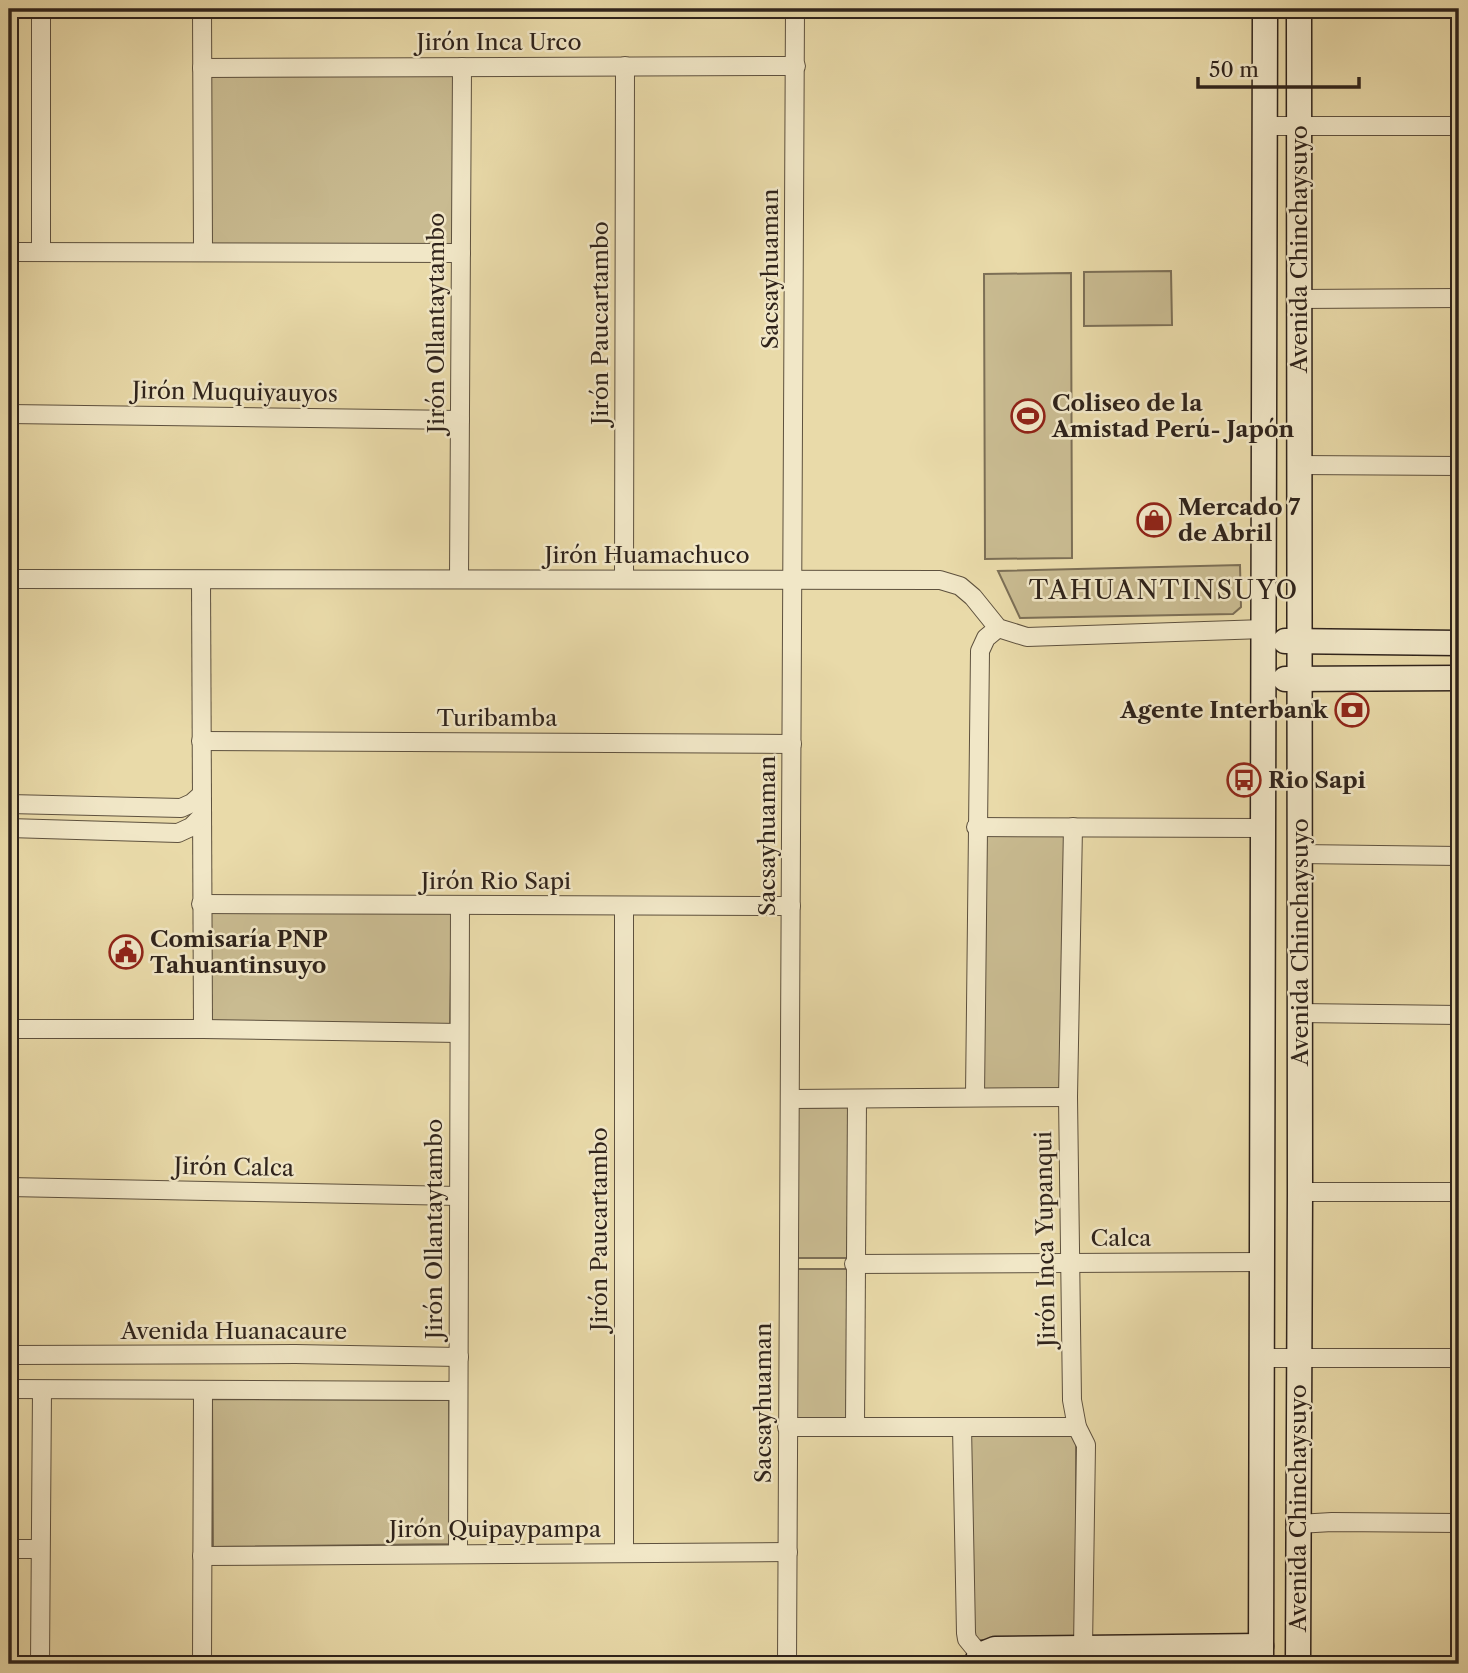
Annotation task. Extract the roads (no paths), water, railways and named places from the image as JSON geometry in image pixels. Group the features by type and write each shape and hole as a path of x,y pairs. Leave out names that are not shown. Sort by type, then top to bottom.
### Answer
{"main road":[{"name":"Avenida Chinchaysuyo","path":"1261,1655 1265,9"},
{"name":"Avenida Chinchaysuyo","path":"1298,1664 1299,9"},
{"path":"1264,635 1300,641 1459,643"},
{"path":"1264,679 1459,678"},
{"path":"978,1660 995,1649 1083,1648 1261,1655"}],"street":[{"path":"41,9 41,252"},
{"path":"202,9 202,253"},
{"name":"Sacsayhuaman","path":"787,1664 795,9"},
{"name":"Jirón Paucartambo","path":"624,579 625,66"},
{"name":"Jirón Inca Urco","path":"202,68 796,66"},
{"name":"Jirón Ollantaytambo","path":"460,579 463,67"},
{"path":"1265,126 1459,126"},
{"path":"9,252 461,253"},
{"path":"1299,299 1459,298"},
{"name":"Jirón Muquiyauyos","path":"9,414 460,420"},
{"path":"1299,465 1459,466"},
{"name":"Jirón Huamachuco","path":"9,579 940,580 960,586 973,597 998,628"},
{"path":"201,580 203,1029"},
{"path":"975,1096 980,651 986,638 998,628 1027,637 1264,635"},
{"name":"Turibamba","path":"201,741 792,744"},
{"path":"9,804 181,808 201,795"},
{"path":"9,828 178,833 191,827 201,817"},
{"name":"Jirón Inca Yupanqui","path":"1073,827 1068,1097 1070,1263 1072,1400 1077,1427 1086,1444 1083,1648"},
{"path":"976,828 1263,828"},
{"path":"1299,854 1459,856"},
{"name":"Jirón Rio Sapi","path":"201,904 791,906"},
{"name":"Jirón Ollantaytambo","path":"458,1554 460,905"},
{"name":"Jirón Paucartambo","path":"624,905 624,1553"},
{"path":"1300,1013 1459,1015"},
{"path":"9,1028 459,1033"},
{"path":"790,1099 1068,1097"},
{"path":"855,1427 857,1098"},
{"name":"Jirón Calca","path":"9,1186 459,1196"},
{"path":"1300,1192 1459,1192"},
{"name":"Calca","path":"854,1264 1262,1262"},
{"name":"Avenida Huanacaure","path":"9,1355 295,1354 459,1357"},
{"path":"1262,1358 1459,1358"},
{"path":"9,1389 458,1391"},
{"path":"40,1664 42,1390"},
{"path":"202,1664 203,1390"},
{"path":"787,1427 1077,1427"},
{"path":"962,1427 966,1633 978,1660"},
{"path":"1298,1524 1459,1523"},
{"path":"9,1549 40,1549"},
{"name":"Jirón Quipaypampa","path":"202,1556 788,1552"}],"place":[{"name":"Coliseo de la Amistad Perú- Japón","path":"1028,416"},
{"name":"Mercado 7 de Abril","path":"1154,520"},
{"name":"Agente Interbank","path":"1352,710"},
{"name":"Rio Sapi","path":"1244,780"},
{"name":"Comisaría PNP Tahuantinsuyo","path":"126,952"}],"district":[{"name":"TAHUANTINSUYO","path":"1164,590"}]}
